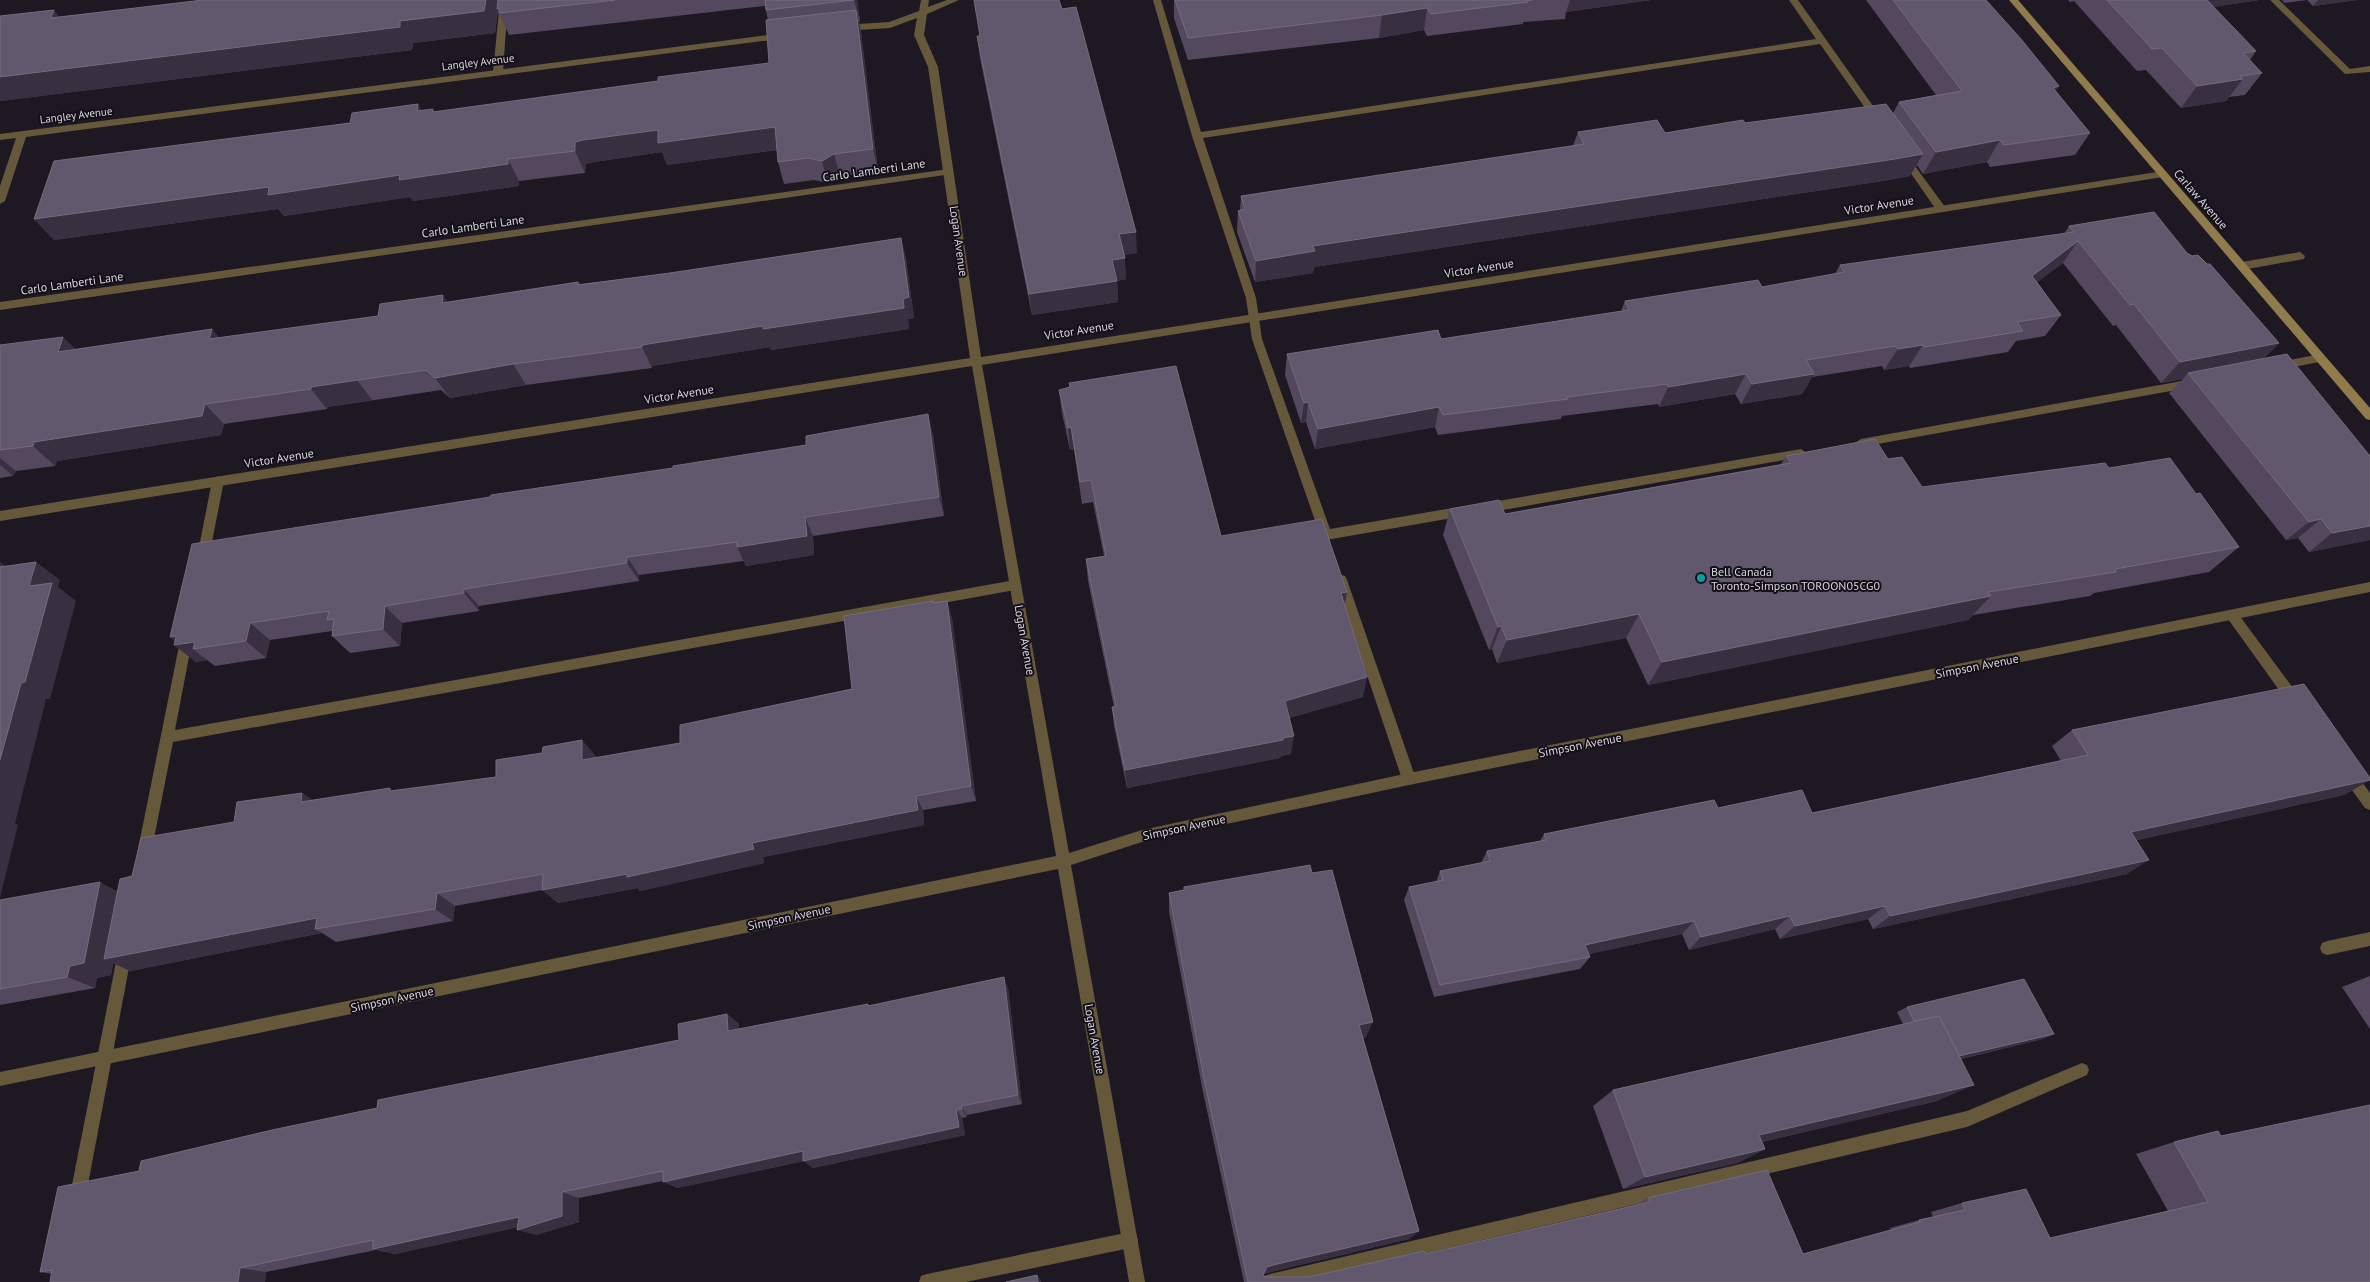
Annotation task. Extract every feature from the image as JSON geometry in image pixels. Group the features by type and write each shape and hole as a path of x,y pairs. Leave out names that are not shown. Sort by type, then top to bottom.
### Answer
{"main road":[{"name":"Carlaw Avenue","path":"2013,0 2370,416"}],"street":[{"path":"498,72 504,0"},
{"name":"Logan Avenue","path":"925,0 919,35 932,67 950,172 976,360 1137,1282"},
{"path":"835,29 890,25 955,0"},
{"path":"1157,0 1197,136 1251,298 1256,339 1327,540 1813,451"},
{"path":"1793,0 1884,128"},
{"path":"2274,0 2348,72 2370,68"},
{"name":"Langley Avenue","path":"0,137 796,34"},
{"path":"1197,136 1822,41"},
{"path":"0,201 22,134"},
{"path":"1901,152 1941,209"},
{"name":"Carlo Lamberti Lane","path":"0,306 950,172"},
{"name":"Victor Avenue","path":"0,516 976,360 2163,174"},
{"path":"2242,266 2300,256"},
{"path":"2264,369 2320,358"},
{"path":"1852,445 2008,418 2207,380"},
{"path":"199,574 218,481"},
{"path":"1338,572 1409,779"},
{"path":"166,737 1015,585"},
{"name":"Simpson Avenue","path":"0,1079 1064,861 1142,836 1409,779 2370,587"},
{"path":"2232,615 2301,710"},
{"path":"142,863 189,622"},
{"path":"2341,764 2370,804"},
{"path":"2328,948 2370,939"},
{"path":"73,1216 127,940"},
{"path":"1270,1282 1967,1119 2082,1070"},
{"path":"927,1282 1130,1240"}],"building":[{"path":"203,0 486,0 484,11 400,21 400,27 0,77 0,16 54,10 51,18"},
{"path":"498,0 615,0 499,13 499,9 497,9"},
{"path":"765,0 854,0 766,10"},
{"path":"974,0 1059,0 1062,9 1076,7 1136,232 1119,234 1125,258 1112,260 1117,281 1029,294 977,36 980,36"},
{"path":"1175,0 1527,0 1528,2 1431,14 1427,8 1188,38"},
{"path":"1893,0 1986,0 2059,86 2053,88 2090,133 2004,145 2000,140 1936,152 1899,102 1962,91"},
{"path":"2107,0 2207,0 2256,51 2243,53 2262,73 2240,76 2243,79 2197,86 2162,48 2152,49"},
{"path":"856,10 873,149 834,154 822,161 808,158 778,162 775,127 658,143 658,130 583,140 575,142 575,151 508,159 508,164 399,180 400,175 268,195 269,187 34,219 54,161 350,123 352,113 418,104 417,111 433,109 433,112 658,81 658,77 769,63 766,20"},
{"path":"1886,104 1923,154 1313,246 1315,251 1256,261 1238,211 1245,209 1241,196 1584,144 1578,132 1657,120 1665,133 1743,120 1745,123"},
{"path":"2154,212 2187,253 2192,256 2198,255 2207,264 2210,264 2279,343 2180,362 2134,304 2130,305 2078,241 2032,276 2061,315 2017,322 2023,331 1924,347 1923,345 1898,349 1895,346 1806,360 1814,374 1752,384 1746,374 1668,387 1667,384 1443,415 1439,407 1318,429 1308,402 1304,403 1287,354 1438,330 1441,339 1629,310 1625,301 1758,280 1762,287 1844,272 1840,265 2074,232 2069,226"},
{"path":"901,238 909,297 903,299 904,308 763,329 763,326 642,345 642,347 513,364 435,378 426,370 311,387 311,389 205,404 202,416 34,442 33,446 0,450 0,345 63,337 58,352 212,329 209,339 378,316 380,304 443,295 442,303 578,282 578,285 670,273"},
{"path":"2287,354 2370,456 2370,526 2332,533 2321,519 2309,522 2188,373"},
{"path":"1176,366 1221,536 1322,519 1347,592 1341,593 1367,677 1285,701 1294,736 1283,738 1283,740 1125,770 1112,707 1116,706 1086,559 1106,556 1091,480 1080,482 1071,427 1068,428 1059,390 1070,387 1069,383"},
{"path":"928,414 939,497 805,517 807,536 737,547 737,542 627,557 627,563 464,589 464,593 385,606 383,629 332,636 334,619 327,620 329,611 250,623 246,641 193,649 195,642 174,645 176,636 170,637 192,544 490,497 491,495 673,468 673,466 806,445 806,436"},
{"path":"1875,439 1888,459 1902,457 1922,487 2105,463 2109,468 2170,458 2196,494 2200,493 2239,547 2115,569 2116,572 1988,592 1991,596 1662,662 1639,614 1507,640 1501,626 1498,627 1450,509 1499,500 1505,514 1791,463 1786,456"},
{"path":"36,562 29,586 52,583 25,682 21,683 0,760 0,567"},
{"path":"933,601 933,603 947,601 971,786 916,796 918,810 752,843 754,849 627,877 627,874 542,890 543,874 437,893 435,909 315,929 317,918 104,959 120,879 132,876 141,838 234,822 237,802 302,793 301,802 390,788 390,791 496,777 496,760 542,753 543,747 582,740 582,760 680,743 680,725 852,689 844,616"},
{"path":"2304,684 2370,780 2131,832 2149,860 1890,916 1885,906 1795,926 1790,916 1701,937 1694,921 1585,945 1590,957 1440,985 1409,887 1443,880 1440,871 1490,861 1487,851 1546,840 1544,834 1714,800 1718,808 1802,790 1812,813 2088,755 2072,730"},
{"path":"1310,865 1312,873 1332,870 1373,1022 1359,1025 1419,1231 1273,1265 1267,1267 1263,1275 1265,1277 1309,1277 1424,1251 1425,1254 1650,1202 1648,1198 1767,1170 1803,1254 1920,1222 1919,1220 1965,1210 1962,1203 2026,1189 2050,1238 2208,1202 2174,1142 2218,1131 2221,1136 2370,1105 2370,1282 1248,1282 1204,1079 1169,893 1184,890 1184,887"},
{"path":"100,882 84,963 70,966 67,977 0,989 0,900"},
{"path":"1004,977 1018,1095 961,1106 962,1109 956,1109 959,1127 803,1161 803,1151 663,1182 663,1171 562,1192 562,1216 517,1230 519,1217 373,1249 373,1240 240,1268 238,1282 50,1282 52,1270 40,1272 58,1187 139,1171 141,1161 272,1130 377,1108 378,1100 679,1040 678,1024 727,1014 728,1031 868,1004 868,1006"},
{"path":"2024,979 2054,1034 1959,1056 1939,1016 1914,1021 1907,1007"},
{"path":"1939,1016 1974,1085 1759,1135 1765,1149 1645,1177 1613,1090"},
{"path":"1037,1275 1038,1282 1006,1282"}],"place":[{"name":"Bell Canada Toronto-Simpson TOROON05CG0","path":"1701,578"}]}
